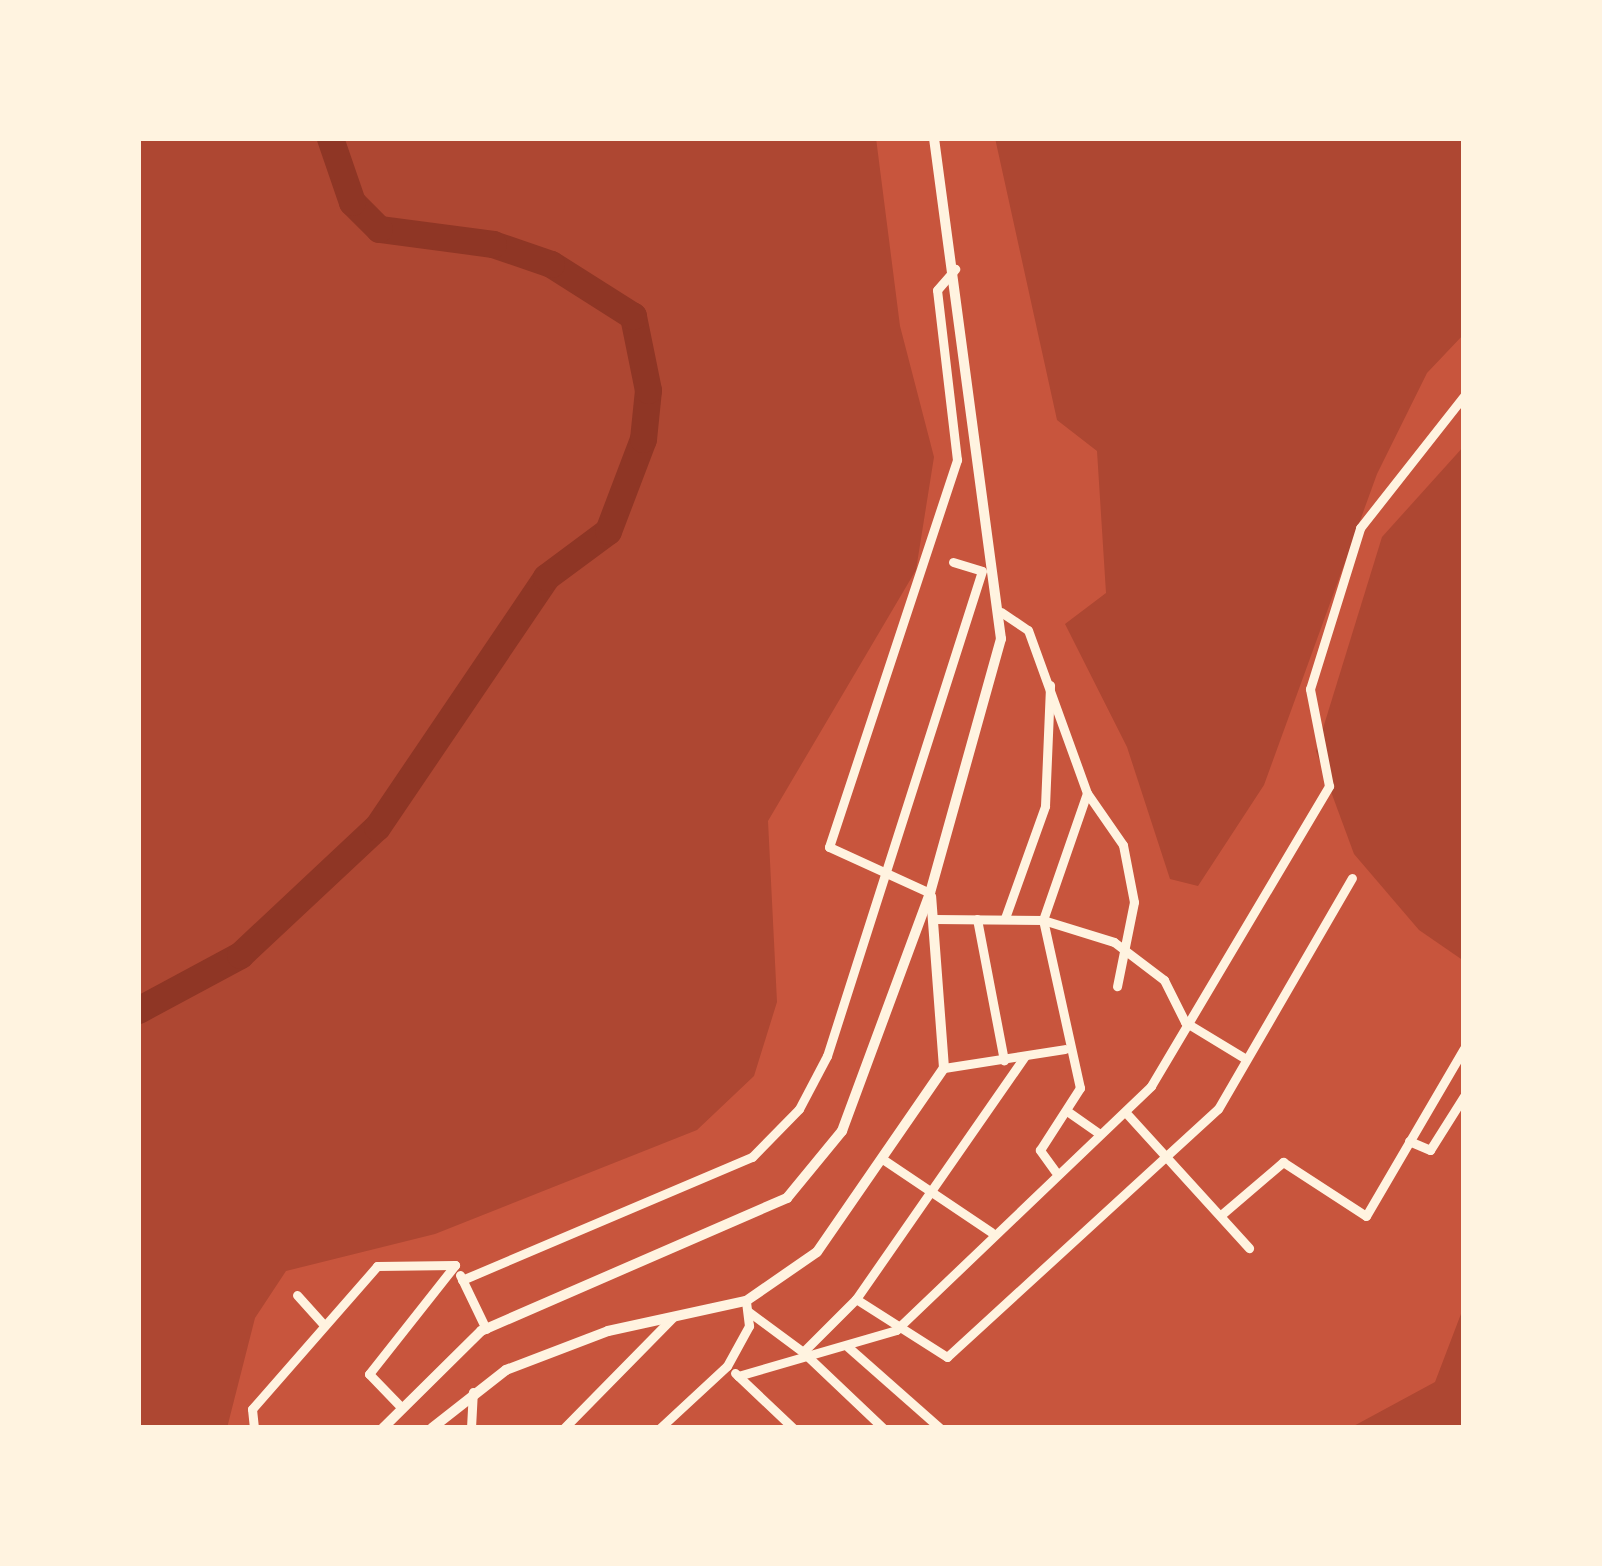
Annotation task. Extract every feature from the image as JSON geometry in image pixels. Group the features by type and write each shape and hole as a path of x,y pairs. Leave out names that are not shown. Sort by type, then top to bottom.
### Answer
{"street":[{"path":"383,1428 486,1329 787,1198 842,1131 931,893 988,711 1001,612 934,138"},
{"path":"931,893 829,847 957,460 937,290 955,268"},
{"path":"738,1376 802,1352 848,1347 896,1330 1055,1171 1128,1115 1328,786 1310,689 1360,528 1464,396"},
{"path":"462,1280 772,1140 827,1056 992,550"},
{"path":"953,562 982,571"},
{"path":"1001,612 1028,630 1050,677 1087,793 1123,845 1130,962 1118,986"},
{"path":"1005,918 1046,806 1050,677"},
{"path":"1055,1171 1040,1150 1080,1088 1065,1049 1043,920 1087,793"},
{"path":"856,1299 943,1358 1219,1109 1352,878"},
{"path":"432,1428 473,1392 608,1331 748,1306 817,1252 944,1068 931,893"},
{"path":"934,919 1043,920 1114,942 1130,962 1164,980 1185,1022 1246,1059"},
{"path":"977,919 1004,1060"},
{"path":"915,937 935,942"},
{"path":"1222,1215 1283,1162 1366,1216 1464,1048"},
{"path":"944,1068 1065,1049"},
{"path":"802,1352 856,1299 1025,1056"},
{"path":"1409,1141 1430,1150 1464,1096"},
{"path":"1067,1111 1100,1133"},
{"path":"1128,1115 1249,1248"},
{"path":"884,1160 991,1232"},
{"path":"455,1265 486,1329"},
{"path":"254,1428 252,1408 377,1266 455,1265"},
{"path":"401,1407 368,1376 455,1265"},
{"path":"296,1295 323,1324"},
{"path":"748,1306 883,1428"},
{"path":"660,1428 727,1366 748,1306"},
{"path":"564,1428 674,1317"},
{"path":"848,1347 940,1428"},
{"path":"727,1366 793,1428"},
{"path":"471,1428 473,1392"},
{"path":"773,1428 784,1418"}],"shaded area":[{"path":"138,138 876,138 900,326 934,457 916,570 768,821 777,1002 754,1076 697,1130 435,1234 286,1271 255,1318 227,1428 138,1428"},
{"path":"995,138 1464,138 1464,334 1427,373 1377,474 1264,785 1198,886 1170,879 1127,747 1065,624 1106,593 1097,451 1057,420"},
{"path":"1464,446 1464,961 1419,930 1354,854 1316,751 1382,537"},
{"path":"1464,1306 1464,1428 1350,1428 1435,1382"}],"waterway":[{"path":"138,1010 240,955 377,827 546,577 608,531 643,439 648,390 633,316 551,264 493,244 379,229 352,202 330,138"}]}
